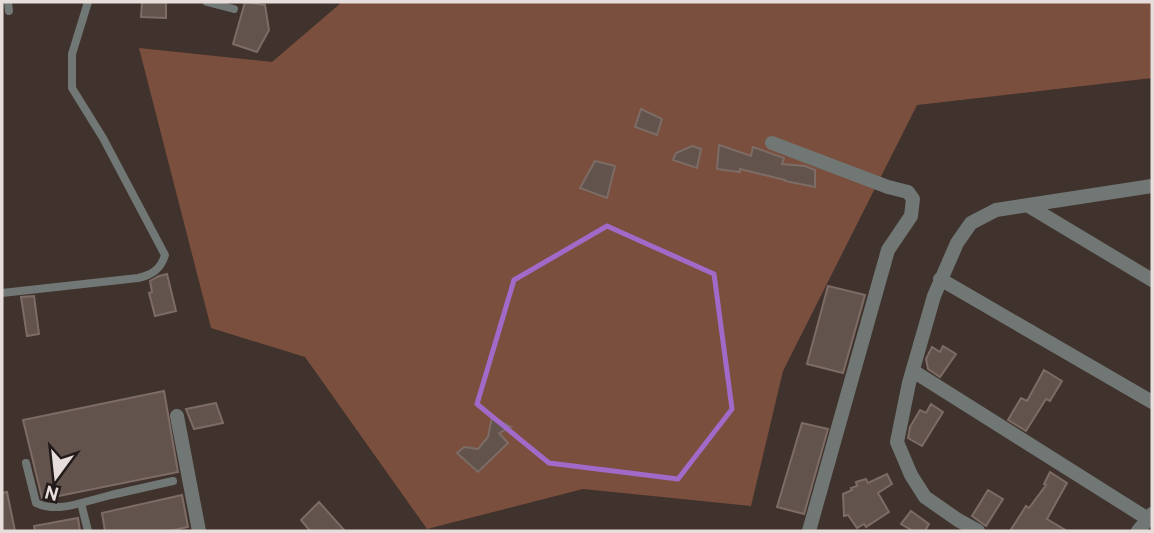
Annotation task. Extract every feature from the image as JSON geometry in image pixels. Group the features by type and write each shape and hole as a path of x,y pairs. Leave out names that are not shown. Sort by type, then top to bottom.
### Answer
{"street":[{"path":"772,143 908,192 913,199 911,216 888,250 809,531"},
{"path":"978,531 925,497 911,475 897,442 934,296 957,243 971,223 996,210 1152,186"},
{"path":"1027,205 1152,280"},
{"path":"940,279 1152,402"},
{"path":"913,371 1150,516 1138,531"},
{"path":"177,416 199,531"}],"lane":[{"path":"2,293 148,276 163,264 165,255 103,138 72,88 72,54 88,2"},
{"path":"207,2 234,9"},
{"path":"26,463 36,503 45,507 69,506 173,481"},
{"path":"81,503 88,531"}],"highlighted area":[{"path":"607,226 714,274 732,409 678,479 549,463 477,404 514,280"}],"shaded area":[{"path":"342,2 1152,2 1152,78 917,105 783,371 751,506 583,489 427,529 305,357 211,328 139,48 272,62"}],"building":[{"path":"142,2 166,2 166,18 141,17"},
{"path":"245,2 265,5 269,30 257,52 233,44"},
{"path":"641,109 662,119 657,135 635,127"},
{"path":"719,145 751,156 753,147 784,158 782,164 805,166 815,170 815,187 740,169 740,172 717,169"},
{"path":"692,146 701,149 697,168 673,160 676,153"},
{"path":"595,161 615,166 607,198 580,188"},
{"path":"167,274 176,311 155,316 149,293 152,292 150,281"},
{"path":"828,286 865,295 843,373 807,364"},
{"path":"34,296 39,334 27,336 21,297"},
{"path":"943,346 956,354 940,377 928,369 926,359 932,347 940,352"},
{"path":"1044,370 1062,381 1050,401 1046,399 1026,431 1008,420 1021,398 1027,401"},
{"path":"164,391 178,472 42,498 23,420"},
{"path":"216,403 223,423 194,429 186,409"},
{"path":"931,404 943,412 922,446 908,438 910,427 920,410 926,413"},
{"path":"492,417 511,427 499,433 508,443 478,472 457,453 464,447 478,449 488,437"},
{"path":"802,423 828,429 804,514 777,507"},
{"path":"1050,472 1067,483 1047,519 1067,531 1010,531 1026,506 1029,508 1046,485 1044,484"},
{"path":"887,474 892,484 878,493 889,512 866,527 864,524 857,528 848,515 844,516 843,494 857,486 856,482 866,479 868,483"},
{"path":"988,490 1003,499 986,526 972,516"},
{"path":"7,492 15,531 2,531 2,493"},
{"path":"182,495 188,527 169,531 105,531 102,513"},
{"path":"319,502 345,531 310,531 301,520"},
{"path":"911,511 929,524 925,531 913,531 901,524"},
{"path":"78,518 80,531 35,531 34,526"}]}
